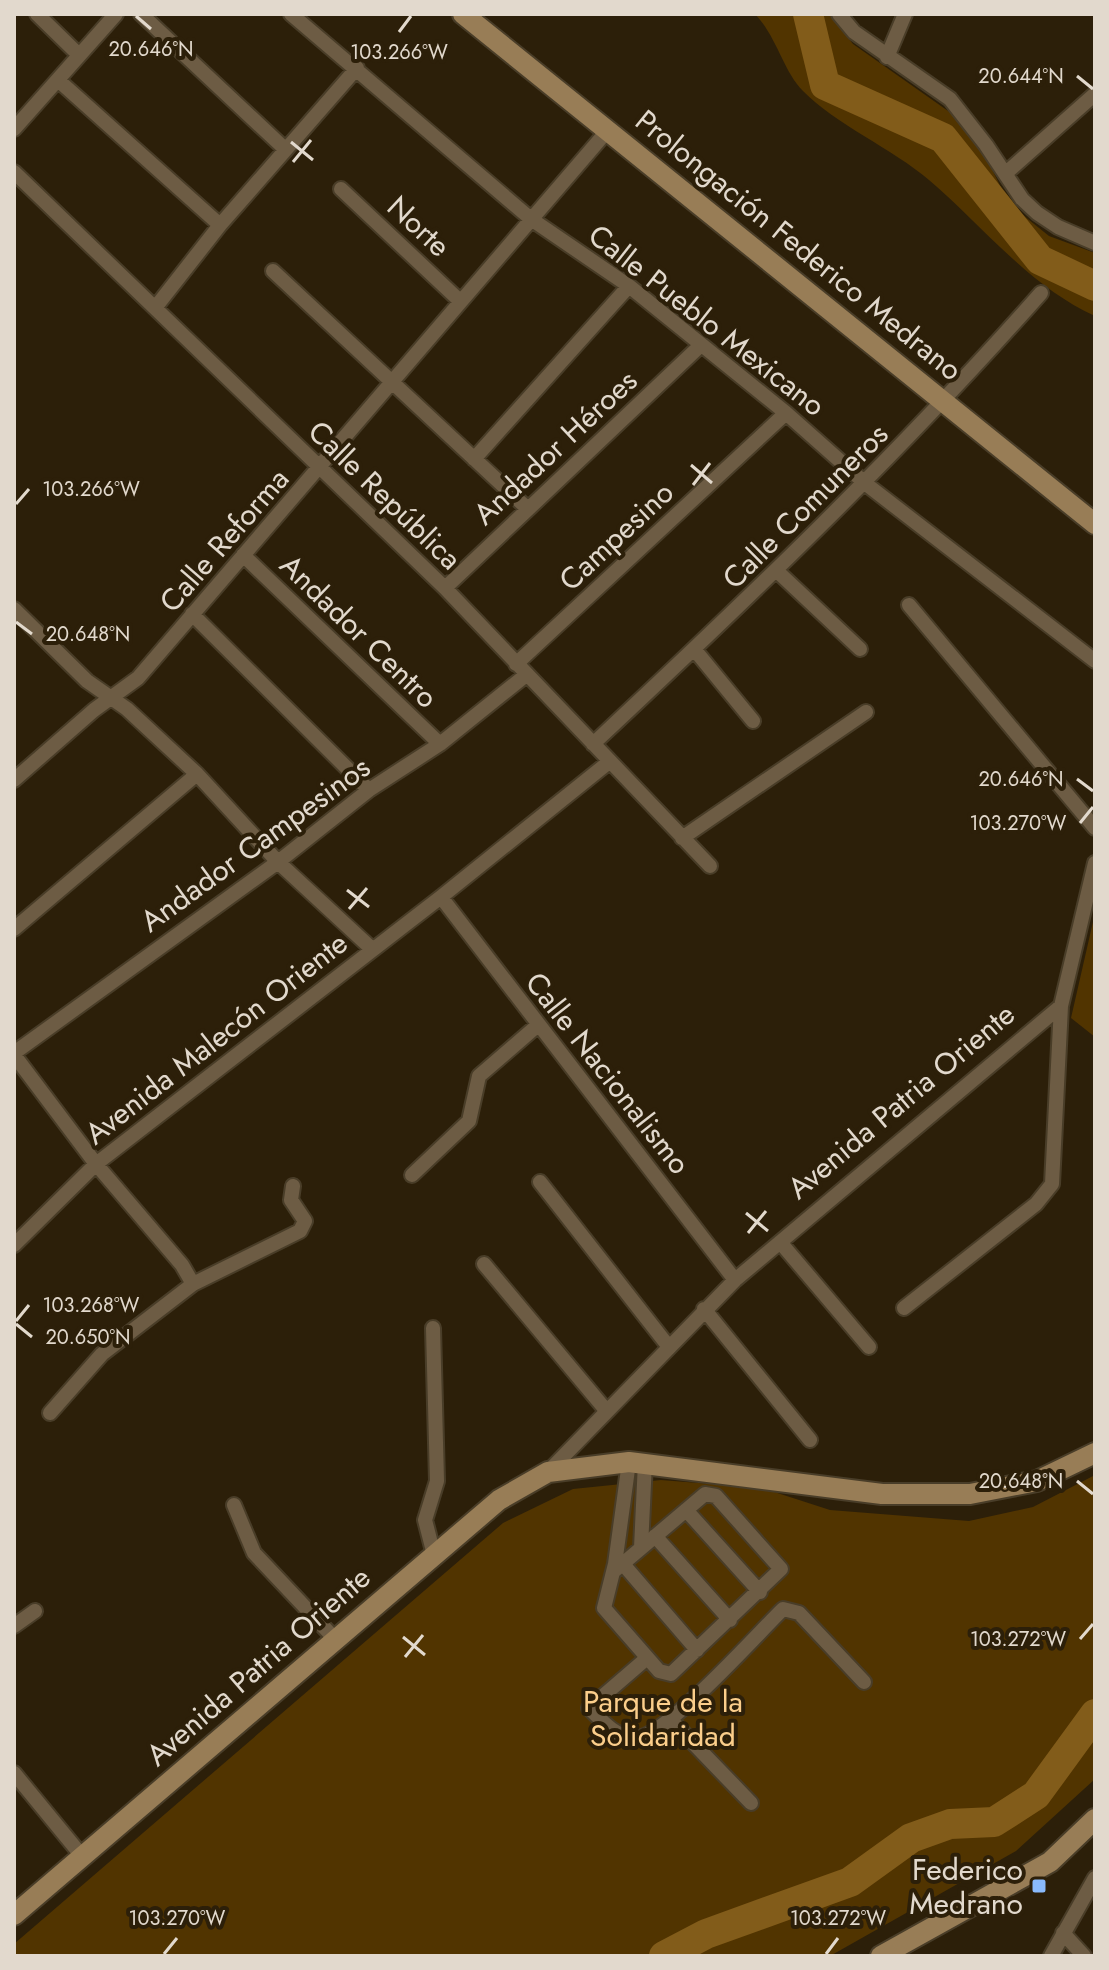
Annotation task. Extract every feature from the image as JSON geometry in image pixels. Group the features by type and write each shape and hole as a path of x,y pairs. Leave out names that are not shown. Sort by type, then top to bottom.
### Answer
{"street":[{"path":"37,14 79,55"},
{"path":"15,125 116,14"},
{"path":"141,14 285,149"},
{"name":"Calle Pueblo Mexicano","path":"291,14 531,219 629,286 786,413 866,484 1095,661"},
{"name":"Prolongación Federico Medrano","path":"463,14 1095,524"},
{"path":"839,14 854,32 950,99 1022,199 1037,213 1058,227 1095,243"},
{"path":"887,57 905,14"},
{"path":"155,308 220,225 357,68"},
{"path":"58,80 220,225"},
{"path":"1006,173 1095,94"},
{"name":"Calle Reforma","path":"14,780 138,678 608,130"},
{"name":"Calle República","path":"14,172 445,588 710,866"},
{"name":"Norte","path":"341,189 460,301"},
{"path":"273,271 528,509"},
{"path":"474,459 629,286"},
{"name":"Calle Comuneros","path":"593,744 778,572 866,484 946,401 1041,293"},
{"name":"Andador Héroes","path":"445,588 701,345"},
{"name":"Campesino","path":"521,669 786,413"},
{"name":"Andador Centro","path":"243,555 440,744"},
{"path":"778,572 860,649"},
{"path":"909,605 1095,828"},
{"path":"15,612 87,681 111,698 197,774 278,862 372,949"},
{"path":"192,614 369,790"},
{"path":"694,649 753,721"},
{"name":"Andador Campesinos","path":"14,1054 278,862 369,790 440,744 521,669"},
{"path":"682,838 866,712"},
{"name":"Avenida Malecón Oriente","path":"14,1245 96,1164 441,897 609,762"},
{"path":"14,929 197,774"},
{"name":"Avenida Patria Oriente","path":"904,1308 1049,1191 1061,1006 1095,863"},
{"name":"Calle Nacionalismo","path":"441,897 735,1280"},
{"name":"Avenida Patria Oriente","path":"14,1915 499,1500 548,1472 605,1409 735,1280 1061,1006"},
{"path":"412,1175 469,1121 479,1076 538,1025"},
{"path":"14,1054 96,1164 182,1265 193,1284"},
{"path":"540,1182 669,1347"},
{"path":"50,1413 102,1354 193,1284 300,1231 305,1221 291,1200 293,1186"},
{"name":"Avenida Patria Oriente","path":"780,1242 869,1347"},
{"path":"484,1264 605,1409"},
{"path":"704,1309 810,1440"},
{"path":"433,1328 437,1481 425,1520 434,1555"},
{"name":"Avenida Patria Oriente","path":"548,1472 637,1462 882,1494 970,1494 1037,1481 1095,1453"},
{"path":"637,1462 643,1515 641,1548"},
{"path":"618,1568 705,1494 716,1496 778,1563 779,1574 671,1674 664,1675 604,1608 618,1568 623,1517 637,1462"},
{"path":"234,1505 254,1553 335,1639"},
{"path":"686,1510 760,1592"},
{"path":"623,1517 643,1515"},
{"path":"655,1536 730,1620"},
{"path":"618,1568 697,1650"},
{"path":"647,1658 589,1708 610,1729 635,1738 653,1733 671,1720 783,1609 799,1613 864,1682"},
{"path":"14,1626 35,1611"},
{"path":"671,1720 751,1803"},
{"path":"14,1773 82,1856"},
{"path":"881,1956 1050,1862 1095,1819"},
{"path":"1051,1956 1095,1878"},
{"path":"1063,1933 1084,1956"}],"green space":[{"path":"755,14 829,14 853,44 958,118 988,161 1009,204 1049,236 1095,253 1095,316 1049,289 1028,272 915,169 816,103 796,83"},
{"path":"1095,913 1095,1037 1071,1018"},
{"name":"Parque de la Solidaridad","path":"1095,1475 1095,1779 1016,1851 830,1956 14,1956 14,1944 503,1523 573,1489 661,1480 762,1488 830,1510 969,1521 1033,1507"}],"waterway":[{"path":"808,14 825,85 943,138 1040,260 1095,286"},
{"path":"664,1956 706,1934 850,1882 911,1838 950,1824 994,1822 1036,1795 1095,1714"}],"place":[{"name":"Federico Medrano","path":"1039,1886"}]}
